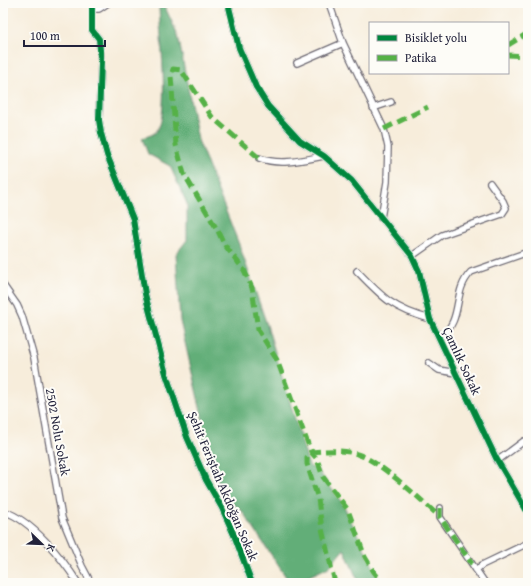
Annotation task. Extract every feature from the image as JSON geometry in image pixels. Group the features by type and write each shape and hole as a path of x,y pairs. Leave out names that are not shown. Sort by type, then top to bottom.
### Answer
{"street":[{"path":"92,6 99,8 108,3"},
{"name":"Çamlık Sokak","path":"228,3 239,48 256,87 268,106 295,136 324,156 352,181 412,256 419,271 430,319 497,461 528,513"},
{"path":"329,3 343,42 384,129 388,147 387,182 381,218"},
{"name":"Şehit Feriştah Akdoğan Sokak","path":"92,6 92,30 99,39 101,60 99,105 101,133 107,155 133,219 145,294 166,374 187,437 206,480 222,508 252,583"},
{"path":"297,63 324,53 343,42"},
{"path":"373,108 391,102"},
{"path":"259,158 266,161 286,162 324,156"},
{"path":"412,256 442,235 502,214 506,208 503,201 490,183"},
{"path":"440,338 448,332 454,322 458,299 465,279 471,272 528,252"},
{"path":"357,271 375,290 398,308 430,319"},
{"name":"2502 Nolu Sokak","path":"3,285 17,305 34,358 62,518 82,566 91,583"},
{"path":"429,363 439,370 456,373"},
{"path":"497,461 518,444 524,441 528,442"},
{"path":"440,508 440,517 485,583"},
{"path":"3,511 14,514 44,540 69,569 78,583"},
{"path":"476,570 482,565 528,543"}],"green space":[{"path":"164,5 178,35 198,140 240,247 267,325 309,466 318,470 343,504 381,583 359,583 344,549 329,567 294,583 290,583 242,511 228,500 206,458 202,416 180,321 176,254 187,240 187,204 170,166 148,154 142,138 155,133 161,119 163,89 159,8"}],"marked path":[{"path":"509,44 528,33"},
{"path":"509,55 528,56"},
{"path":"259,158 212,117 181,70 173,69 171,76 176,145 184,174 218,231 224,244 244,270 252,288 258,330 277,360 311,452 317,459 323,477 348,510 365,557 383,583"},
{"path":"384,129 428,107"},
{"path":"335,583 322,529 318,499 307,464 307,457 311,452 346,451 366,458 377,464 400,482 440,517"},
{"path":"440,508 440,517 472,564"}],"cycle path":[{"path":"92,3 92,30 99,39 101,61 99,120 101,133 107,155 133,219 145,294 166,374 187,437 206,480 222,508 252,583"},
{"path":"228,3 239,48 256,87 268,106 300,141 324,156 352,181 412,256 419,271 430,319 496,458 528,513"}]}
